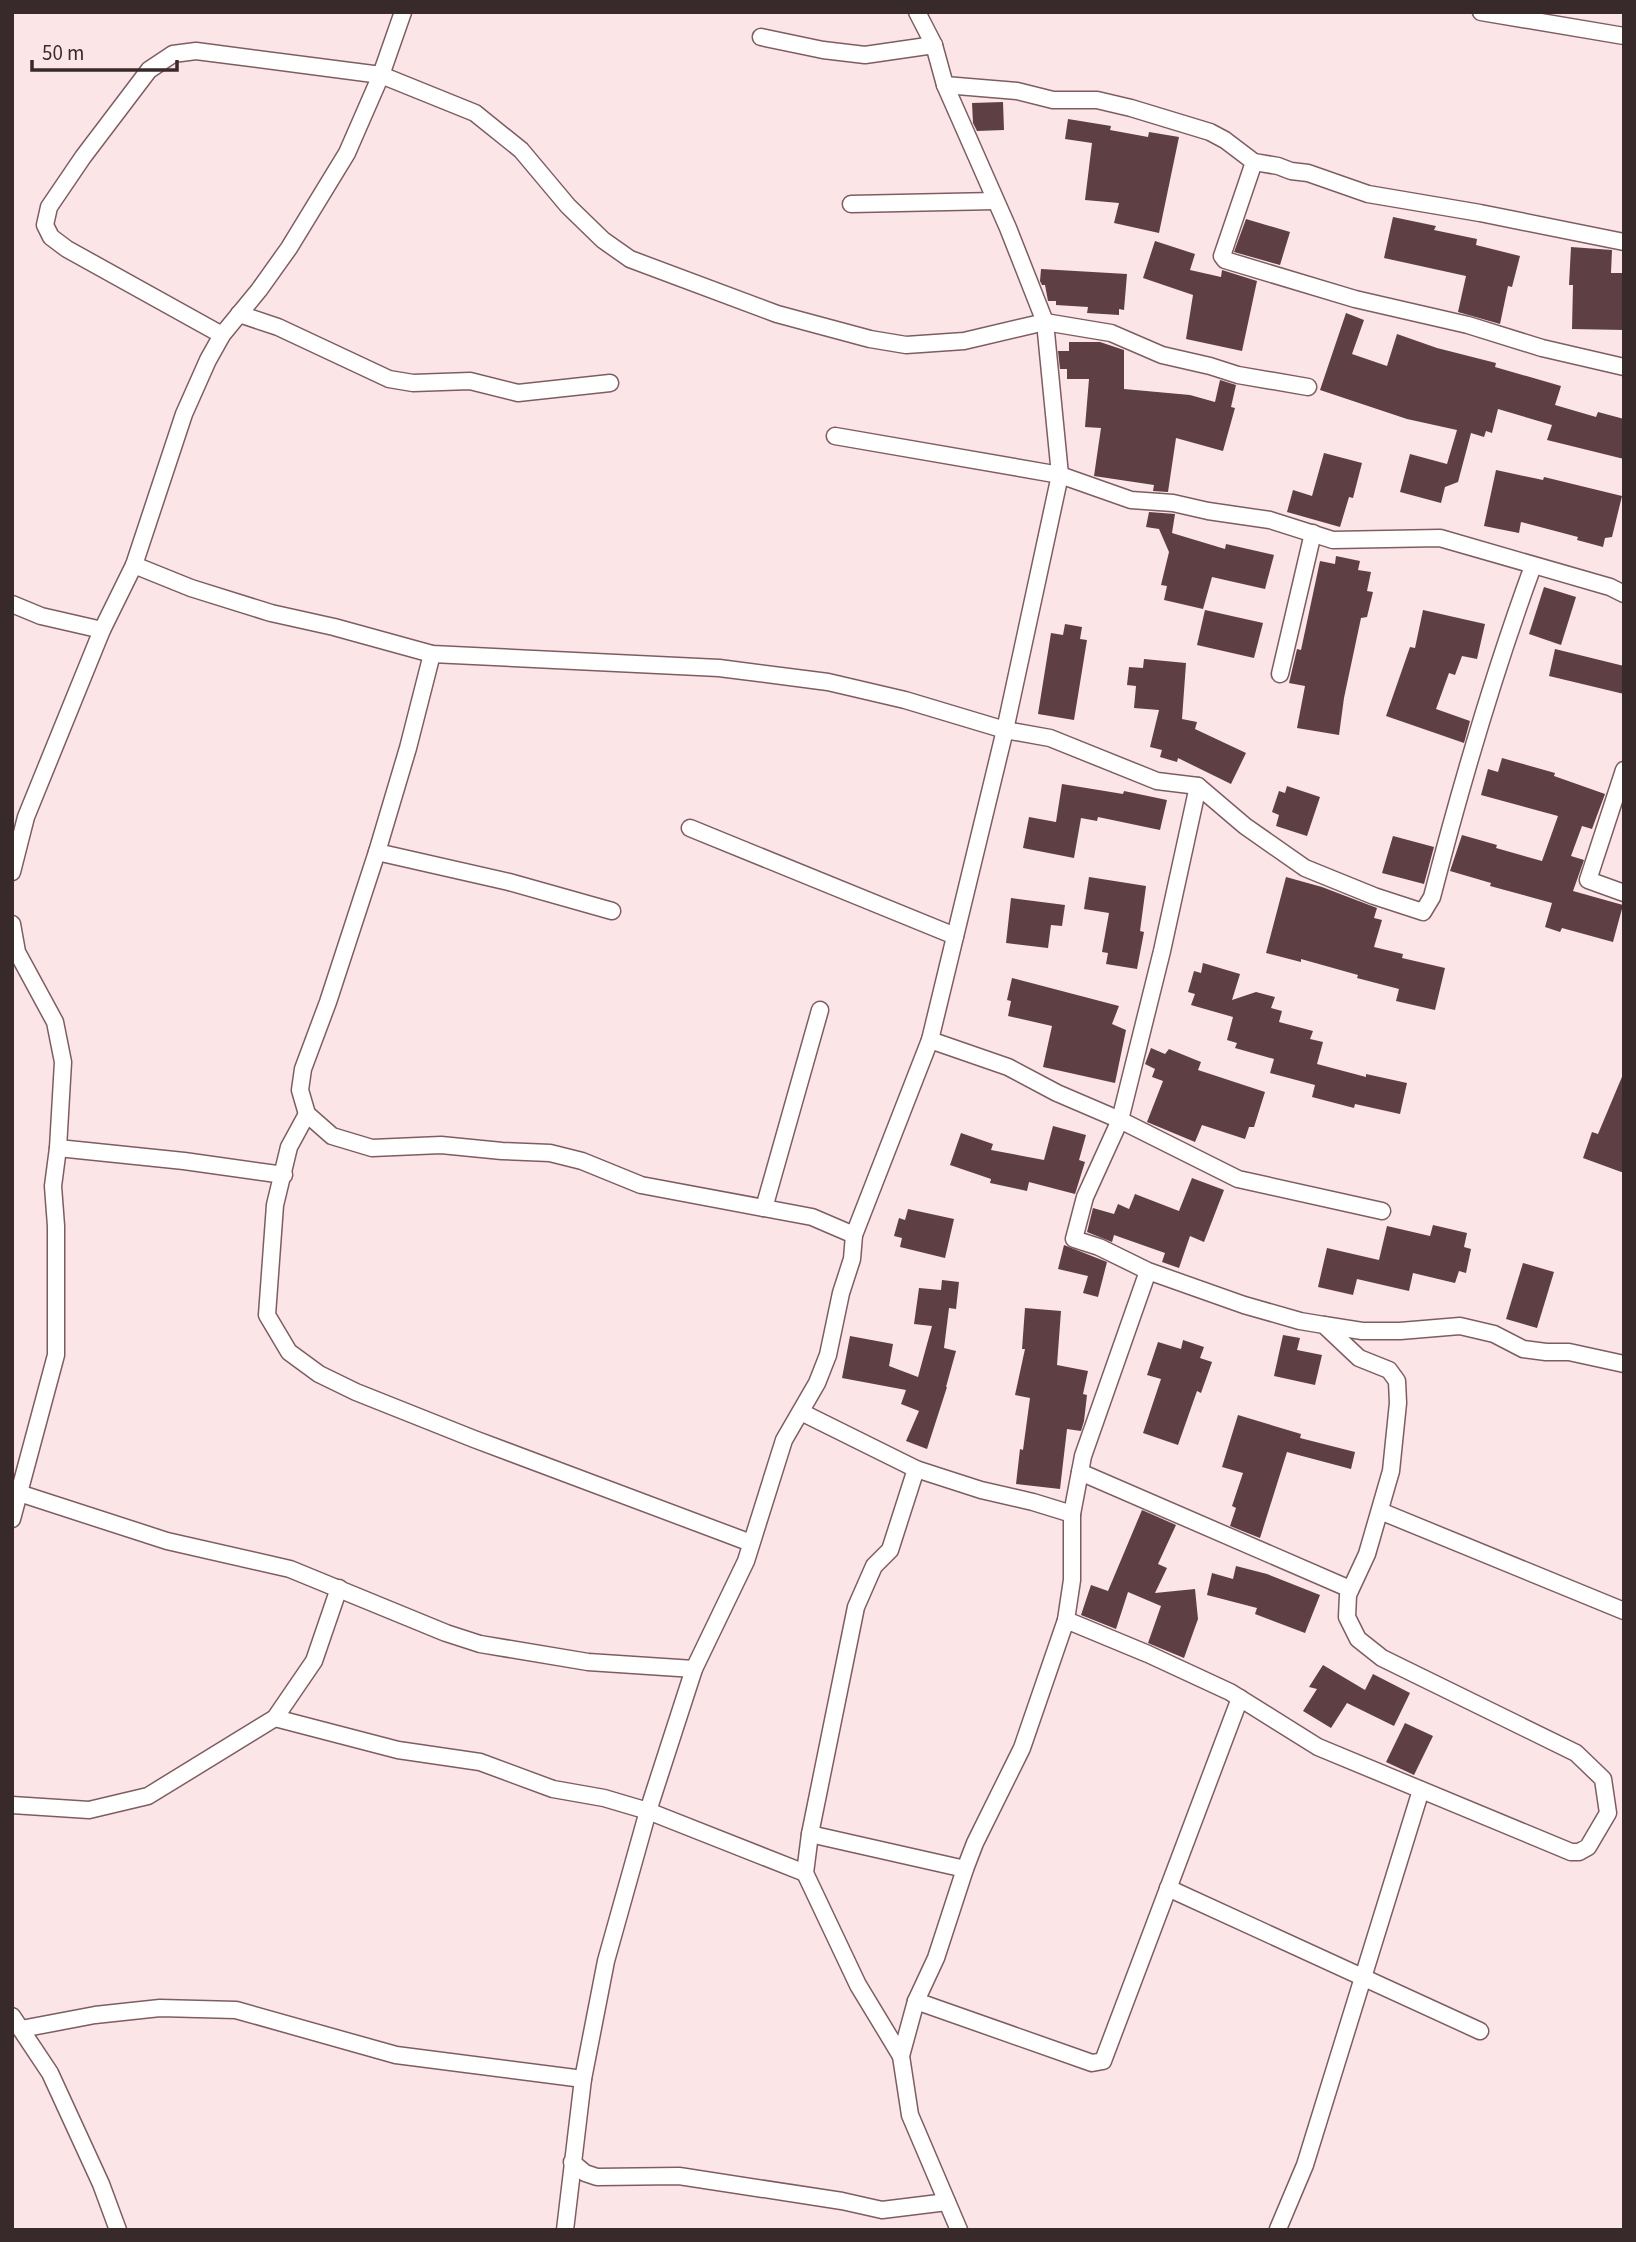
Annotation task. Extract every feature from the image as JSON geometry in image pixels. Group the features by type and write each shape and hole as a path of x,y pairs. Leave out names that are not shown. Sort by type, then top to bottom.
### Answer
{"street":[{"path":"12,872 26,817 102,630 134,565 184,414 222,335 289,248 347,152 381,75 403,12"},
{"path":"565,2230 583,2080 606,1961 648,1811 694,1669 746,1561 784,1440 801,1412 828,1355 841,1293 852,1259 854,1235 930,1040 1005,730 1060,475 1045,322 944,85 934,45 917,12"},
{"path":"1481,12 1624,36"},
{"path":"761,37 823,50 866,55 934,45"},
{"path":"222,335 67,249 51,237 45,225 50,207 83,157 149,70 173,54 196,51 381,75 475,113 521,150 568,205 603,240 630,258 764,309 870,339 906,345 964,341 1045,322 1111,333 1162,355 1210,366 1238,376 1308,387"},
{"path":"944,85 1017,91 1053,100 1097,100 1131,107 1210,132 1239,149 1254,162 1278,166 1291,172 1308,173 1385,198 1480,213 1624,242"},
{"path":"1254,162 1223,256 1225,260 1355,299 1468,325 1542,348 1624,368"},
{"path":"851,204 995,201"},
{"path":"239,314 278,327 389,379 412,383 438,380 470,381 518,393 610,383"},
{"path":"835,436 1060,475 1131,500 1173,503 1208,511 1240,514 1269,520 1332,540 1440,538 1610,587 1624,594"},
{"path":"1280,674 1313,533"},
{"path":"134,565 271,613 432,654 719,668 828,682 905,700 1005,730 1050,738 1157,781 1199,786 1245,826 1305,868 1374,896 1423,912 1432,897 1468,758 1508,632 1533,566"},
{"path":"12,604 41,616 102,630"},
{"path":"432,654 377,852 303,1069 300,1090 307,1114 332,1136 372,1149 441,1145 550,1153 582,1161 641,1185 812,1217 854,1235"},
{"path":"1624,770 1588,880 1624,893"},
{"path":"1199,786 1121,1120 1085,1197 1074,1239 1099,1247 1148,1271 1244,1305 1300,1321 1362,1331 1460,1326 1494,1334 1524,1349 1569,1352 1624,1364"},
{"path":"690,828 955,936"},
{"path":"377,852 509,882 612,911"},
{"path":"12,924 17,952 55,1022 63,1062 53,1186 56,1226 56,1355 12,1519"},
{"path":"764,1208 820,1010"},
{"path":"930,1040 1008,1066 1057,1093 1121,1120 1238,1179 1382,1211"},
{"path":"307,1114 289,1147 275,1205 267,1315 289,1352 304,1365 356,1392 751,1543"},
{"path":"58,1149 184,1161 284,1175"},
{"path":"901,2056 916,2001 936,1958 965,1869 1022,1748 1066,1620 1072,1580 1072,1514 1080,1472 1148,1271"},
{"path":"1066,1620 1148,1654 1240,1699 1318,1747 1570,1852 1579,1852 1588,1847 1608,1813 1603,1779 1576,1753 1382,1658 1358,1639 1347,1617 1348,1595 1367,1554 1391,1471 1398,1403 1396,1381 1390,1370 1359,1358 1324,1325"},
{"path":"801,1412 916,1469 981,1490 1072,1514"},
{"path":"916,1469 890,1550 874,1566 856,1607 810,1834 805,1873 858,1985 901,2056 910,2115 959,2230"},
{"path":"1080,1472 1350,1589"},
{"path":"19,1493 167,1541 290,1569 446,1633 480,1644 589,1662 694,1669"},
{"path":"1380,1511 1624,1611"},
{"path":"12,1805 89,1810 148,1796 275,1718 314,1661 339,1588"},
{"path":"916,2001 1092,2063 1102,2061 1240,1699"},
{"path":"275,1718 398,1750 480,1762 553,1789 604,1798 648,1811 805,1873"},
{"path":"1278,2229 1305,2165 1422,1790"},
{"path":"810,1834 965,1869"},
{"path":"1168,1888 1480,2031"},
{"path":"118,2230 101,2184 50,2073 16,2022 160,2008 236,2010 396,2055 583,2080"},
{"path":"572,2162 585,2173 597,2178 679,2176 842,2201 882,2210 947,2202"}],"building":[{"path":"1003,102 1004,130 977,131 973,123 972,103"},
{"path":"1068,119 1111,126 1110,130 1148,137 1149,132 1179,137 1159,233 1114,223 1119,203 1085,200 1092,143 1065,139"},
{"path":"1393,217 1436,226 1434,230 1477,239 1476,245 1520,256 1512,287 1508,286 1500,324 1458,312 1466,276 1384,258"},
{"path":"1246,219 1290,232 1280,265 1234,252"},
{"path":"1155,241 1195,254 1190,270 1221,277 1222,270 1257,281 1242,351 1186,339 1193,295 1143,278"},
{"path":"1571,247 1612,250 1611,273 1624,273 1624,330 1572,329 1573,285 1569,285"},
{"path":"1041,269 1127,274 1124,310 1119,309 1119,315 1087,313 1088,307 1056,305 1056,301 1048,301 1045,285 1040,281"},
{"path":"1346,313 1364,320 1352,354 1387,366 1397,334 1437,348 1496,363 1495,367 1561,386 1555,405 1596,417 1598,412 1624,419 1624,459 1547,440 1552,425 1498,409 1492,433 1486,431 1484,437 1471,433 1458,482 1445,487 1441,503 1400,492 1410,454 1447,464 1457,430 1407,419 1320,390"},
{"path":"1069,342 1100,342 1124,350 1124,389 1190,395 1215,402 1220,380 1236,385 1231,407 1235,408 1223,451 1176,438 1168,492 1153,491 1154,485 1094,476 1101,428 1085,427 1089,379 1067,379 1067,369 1060,369 1058,351 1069,351"},
{"path":"1324,453 1362,463 1353,498 1349,497 1340,527 1287,512 1293,490 1312,496"},
{"path":"1496,470 1543,480 1544,477 1622,496 1612,537 1605,538 1603,547 1577,540 1578,537 1521,522 1519,533 1484,526"},
{"path":"1149,512 1175,514 1172,533 1225,549 1226,544 1274,555 1265,589 1212,577 1203,609 1164,600 1167,586 1161,585 1169,552 1159,529 1146,527"},
{"path":"1336,556 1360,561 1358,570 1371,572 1367,591 1373,592 1367,617 1361,618 1339,735 1297,728 1305,686 1289,683 1297,649 1301,650 1320,561 1335,564"},
{"path":"1544,587 1576,597 1561,645 1529,634"},
{"path":"1205,610 1263,623 1254,658 1197,645"},
{"path":"1423,610 1485,624 1477,659 1462,656 1455,675 1449,673 1436,709 1470,721 1464,743 1386,716 1410,647 1415,648"},
{"path":"1065,624 1082,627 1080,639 1087,640 1074,720 1038,714 1051,633 1063,635"},
{"path":"1555,649 1624,666 1624,694 1549,676"},
{"path":"1144,659 1186,663 1182,719 1197,722 1195,729 1246,753 1231,784 1178,758 1177,762 1160,757 1162,750 1150,747 1159,710 1134,708 1136,686 1127,685 1129,667 1143,668"},
{"path":"1502,758 1555,773 1554,776 1605,794 1592,829 1582,826 1571,856 1584,860 1573,891 1623,905 1613,942 1562,928 1560,932 1545,927 1552,903 1490,886 1491,883 1450,871 1462,835 1542,861 1558,816 1481,795 1488,769 1498,772"},
{"path":"1062,784 1123,794 1124,791 1167,800 1160,830 1098,817 1097,821 1081,818 1074,858 1023,848 1029,817 1056,822"},
{"path":"1287,786 1320,797 1307,836 1276,826 1279,815 1272,812 1279,791 1285,793"},
{"path":"1393,836 1434,847 1424,884 1382,873"},
{"path":"1089,877 1146,886 1140,931 1144,932 1137,969 1106,964 1108,953 1102,952 1109,913 1084,909"},
{"path":"1286,877 1322,887 1377,908 1374,918 1382,920 1374,947 1403,954 1402,958 1445,968 1435,1010 1396,1001 1399,989 1357,978 1358,975 1301,959 1301,962 1266,953"},
{"path":"1011,898 1065,905 1062,926 1051,925 1048,948 1006,943"},
{"path":"1203,963 1240,974 1232,1000 1256,992 1275,997 1271,1008 1282,1011 1279,1022 1313,1031 1310,1039 1323,1042 1317,1064 1366,1077 1366,1074 1407,1083 1400,1114 1355,1104 1354,1108 1312,1097 1315,1085 1270,1073 1274,1059 1235,1048 1237,1043 1227,1040 1233,1017 1191,1005 1195,994 1188,992 1194,971 1201,973"},
{"path":"1012,978 1119,1006 1112,1024 1126,1030 1115,1083 1043,1067 1052,1026 1008,1016 1011,1001 1007,1000"},
{"path":"1151,1048 1165,1054 1169,1049 1201,1062 1198,1070 1265,1092 1254,1127 1249,1127 1245,1139 1202,1125 1195,1142 1147,1122 1163,1081 1152,1077 1155,1069 1145,1064"},
{"path":"1624,1072 1624,1173 1583,1158 1592,1132 1598,1134"},
{"path":"1053,1126 1086,1135 1079,1160 1085,1162 1075,1194 1029,1182 1027,1191 990,1183 991,1179 950,1165 961,1133 993,1144 991,1150 1044,1160"},
{"path":"1192,1178 1224,1190 1204,1242 1190,1236 1179,1268 1162,1262 1165,1253 1114,1235 1112,1242 1087,1232 1093,1208 1114,1214 1118,1204 1129,1209 1135,1194 1179,1211"},
{"path":"908,1209 954,1219 945,1258 900,1247 902,1238 894,1236 899,1218 905,1220"},
{"path":"1433,1225 1467,1233 1464,1247 1471,1249 1466,1273 1459,1271 1455,1283 1413,1273 1409,1291 1357,1279 1353,1295 1318,1287 1327,1248 1379,1260 1387,1226 1430,1236"},
{"path":"1064,1245 1107,1262 1098,1297 1083,1293 1088,1276 1058,1269"},
{"path":"1523,1263 1554,1272 1537,1328 1506,1319"},
{"path":"942,1280 959,1282 956,1309 949,1308 944,1348 956,1351 927,1449 906,1441 919,1411 901,1404 906,1390 842,1378 850,1336 893,1344 889,1366 918,1377 932,1326 914,1324 919,1288 941,1290"},
{"path":"1025,1308 1061,1311 1057,1365 1088,1371 1083,1394 1087,1395 1084,1421 1081,1431 1067,1429 1060,1489 1016,1484 1030,1398 1015,1395 1025,1349 1022,1349"},
{"path":"1283,1335 1300,1338 1297,1350 1322,1355 1315,1385 1274,1376"},
{"path":"1183,1340 1204,1347 1200,1358 1212,1362 1201,1393 1197,1391 1178,1445 1143,1433 1161,1379 1147,1375 1158,1342 1181,1349"},
{"path":"1238,1415 1301,1434 1300,1438 1355,1452 1351,1469 1287,1452 1260,1538 1230,1526 1236,1508 1232,1506 1243,1473 1222,1467"},
{"path":"1142,1510 1176,1525 1158,1564 1167,1568 1155,1593 1195,1589 1198,1619 1184,1658 1148,1643 1161,1606 1128,1592 1116,1629 1081,1615 1091,1585 1108,1591"},
{"path":"1236,1566 1267,1574 1320,1595 1305,1633 1255,1614 1257,1608 1207,1595 1212,1573 1233,1579"},
{"path":"1323,1665 1365,1690 1373,1674 1410,1693 1394,1726 1347,1703 1331,1728 1303,1711 1317,1689 1309,1687"},
{"path":"1405,1723 1433,1736 1414,1775 1386,1762"}]}
